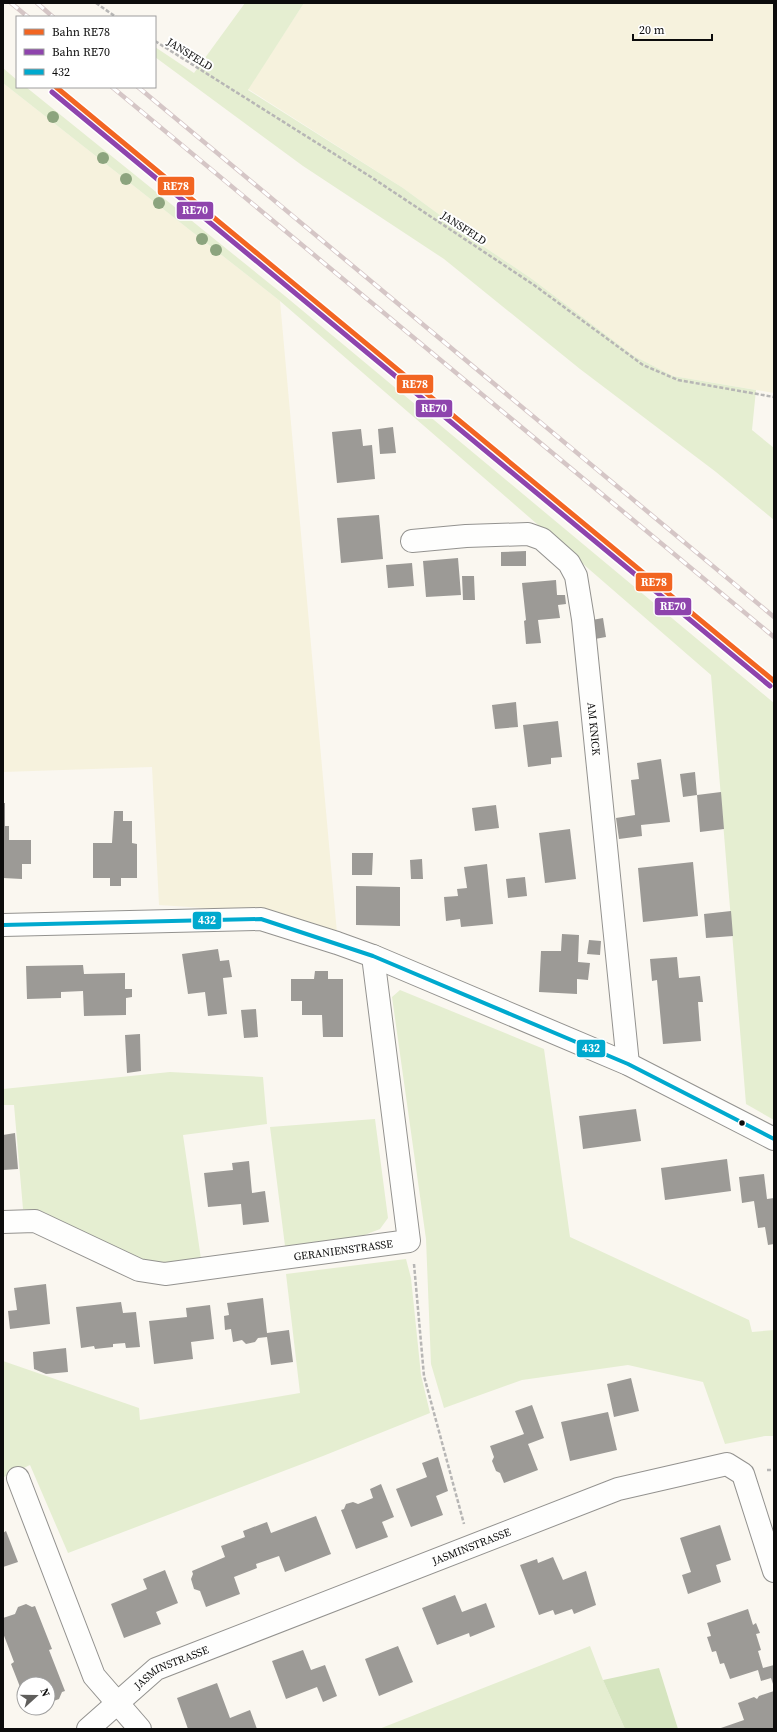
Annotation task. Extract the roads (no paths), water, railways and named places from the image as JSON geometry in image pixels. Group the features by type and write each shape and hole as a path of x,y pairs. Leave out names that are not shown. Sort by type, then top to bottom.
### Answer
{"street":[{"name":"AM KNICK","path":"412,541 466,536 528,534 542,539 569,563 576,576 583,619 628,1064"},
{"path":"3,926 261,919 337,942 628,1064 774,1139"},
{"name":"GERANIENSTRASSE","path":"3,1222 35,1221 140,1270 166,1274 409,1241 372,956"},
{"name":"JASMINSTRASSE","path":"88,1729 156,1669 471,1548 618,1489 727,1464 743,1474 774,1571"},
{"path":"18,1478 94,1676 140,1729"}],"railway":[{"path":"11,3 27,16"},
{"path":"37,3 52,16"},
{"path":"113,88 774,637"},
{"path":"139,88 774,617"}],"rail line":[{"name":"RE78","path":"57,88 774,681"},
{"name":"RE70","path":"52,92 770,686"}]}
